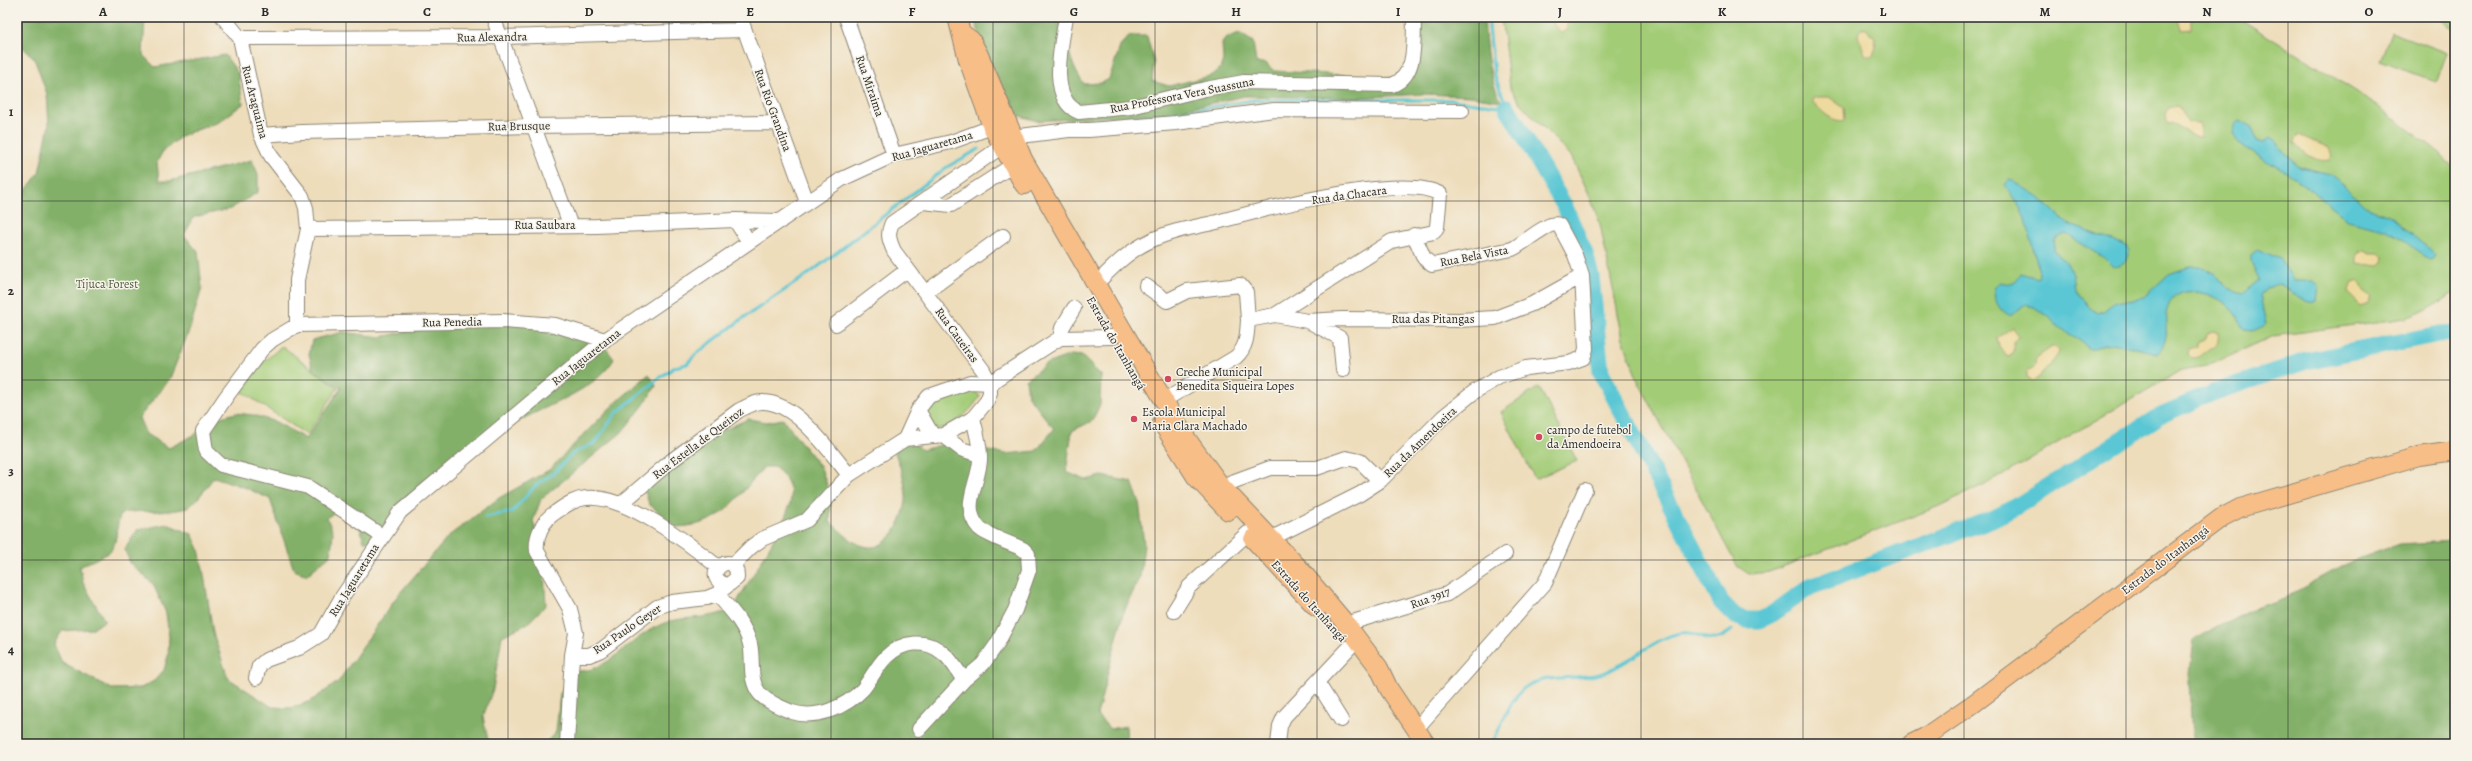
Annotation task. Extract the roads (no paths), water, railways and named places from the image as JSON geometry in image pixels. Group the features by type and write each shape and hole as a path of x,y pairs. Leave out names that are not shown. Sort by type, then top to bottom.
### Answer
{"main road":[{"name":"Estrada do Itanhangá","path":"956,17 962,34 968,60 992,127 1007,142"},
{"name":"Estrada do Itanhangá","path":"962,34 971,40 979,55 1007,142 1113,337 1196,477 1350,647 1371,675 1389,689"},
{"name":"Estrada do Itanhangá","path":"1018,162 1096,284 1184,435 1222,486 1270,539 1299,568 1346,624 1379,668 1389,689 1426,744"},
{"name":"Estrada do Itanhangá","path":"1911,744 1925,738 1972,704 2221,518 2240,508 2411,458 2455,451"}],"street":[{"name":"Rua Araguaima","path":"223,17 240,38 261,135 271,156 302,196 306,208 308,229 297,280 297,325"},
{"path":"493,17 532,126 570,224"},
{"name":"Rua Miraima","path":"846,17 894,155"},
{"name":"Rua Professora Vera Suassuna","path":"1066,17 1058,69 1067,103 1072,109 1079,112 1131,107 1206,89 1262,81 1392,85 1401,81 1408,74 1411,64 1414,17"},
{"name":"Rua Alexandra","path":"240,38 499,37 742,24"},
{"name":"Rua Rio Grandina","path":"742,24 807,202"},
{"path":"1007,142 1069,130 1089,130 1176,123 1274,110 1462,111"},
{"name":"Rua Brusque","path":"261,135 302,132 532,126 777,123"},
{"name":"Rua Jaguaretama","path":"256,678 259,666 266,660 305,646 320,634 382,536 400,512 423,490 605,340 842,179 894,155 951,142 992,127"},
{"name":"Rua Caueiras","path":"990,383 983,370 972,357 926,292 907,270 888,238 892,223 1007,142"},
{"path":"923,202 951,205 1018,162"},
{"path":"956,179 967,196"},
{"name":"Rua da Chacara","path":"1096,284 1134,249 1158,238 1273,208 1360,191 1417,188 1440,194 1437,227 1428,234 1414,235 1392,241 1275,315 1248,320"},
{"path":"735,220 749,242"},
{"name":"Rua Saubara","path":"308,229 570,224 597,226 735,220 782,221"},
{"name":"Rua Bela Vista","path":"1414,235 1424,258 1432,264 1512,250 1556,224 1559,225 1575,255 1582,276"},
{"path":"926,292 1003,236"},
{"path":"836,324 907,270"},
{"name":"Rua das Pitangas","path":"1275,315 1307,321 1342,319 1459,320 1495,318 1532,304 1582,276"},
{"name":"Rua da Amendoeira","path":"1270,539 1354,497 1380,481 1443,417 1474,392 1499,377 1526,368 1573,362 1583,358 1586,349 1582,276"},
{"path":"1146,286 1167,301 1188,291 1240,285 1246,292 1248,320 1246,343 1243,351 1236,357 1163,401"},
{"path":"1060,338 1062,328 1074,308"},
{"name":"Rua Penedia","path":"297,325 503,321 554,325 605,340"},
{"path":"1307,321 1340,338 1343,370"},
{"path":"297,325 272,340 262,349 226,397 203,431 206,451 221,465 308,487 382,536"},
{"path":"905,439 918,410 929,396 970,382 990,383 1060,338 1113,337"},
{"path":"959,385 968,372 972,357"},
{"path":"733,565 751,547 762,539 807,520 849,475 905,439 938,436 973,418 987,401 990,393 990,383"},
{"name":"Rua Estella de Queiroz","path":"621,504 671,461 738,411 750,404 764,402 789,410 823,443 849,475"},
{"path":"918,410 938,436 961,449 980,455"},
{"path":"919,729 964,680 982,664 997,644 1015,610 1029,570 1028,554 1023,549 980,529 975,522 970,507 971,497 979,470 980,455 973,418"},
{"name":"Rua da Amendoeira","path":"1222,486 1270,468 1317,468 1346,458 1360,461 1380,481"},
{"path":"1416,729 1545,583 1586,490"},
{"path":"567,744 572,655 576,633 570,609 537,551 536,541 540,531 553,514 576,500 597,498 621,504 686,540 718,568"},
{"path":"1174,611 1189,587 1248,533"},
{"name":"Rua 3917","path":"1346,624 1447,594 1505,554"},
{"path":"722,589 737,578 737,571 733,565 727,563 718,568 716,577 720,582 722,589 743,628 750,645 753,681 760,694 781,708 803,716 830,711 848,701 862,690 886,658 909,644 920,643 932,646 944,654 964,680"},
{"name":"Rua Paulo Geyer","path":"572,655 589,655 601,650 657,607 672,602 707,598 722,589"},
{"path":"1278,744 1280,726 1284,717 1350,647"},
{"path":"1317,682 1341,720"}],"water":[{"path":"2240,120 2251,126 2256,141 2264,143 2269,138 2276,141 2293,162 2302,167 2331,174 2365,206 2392,216 2401,227 2413,234 2435,255 2434,259 2430,260 2404,240 2386,230 2348,220 2296,178 2246,149 2233,134 2236,123"},
{"path":"2009,180 2037,196 2068,224 2127,246 2129,251 2128,258 2124,263 2112,266 2103,257 2066,234 2055,239 2054,250 2065,260 2073,274 2075,289 2090,308 2098,313 2106,310 2116,302 2144,297 2169,274 2189,267 2200,267 2215,273 2227,288 2243,293 2259,280 2250,261 2250,256 2258,249 2280,259 2294,281 2313,281 2319,285 2317,302 2308,303 2279,284 2267,288 2260,296 2266,324 2256,330 2247,331 2244,330 2231,308 2222,301 2205,294 2187,292 2179,294 2173,299 2168,307 2166,313 2165,341 2157,353 2119,344 2105,345 2090,349 2075,337 2060,329 2049,317 2034,307 2025,305 2010,316 2002,311 1997,304 1995,286 2000,282 2013,282 2021,273 2038,278 2039,272 2025,216 2005,185"},
{"path":"2455,188 2455,208 2449,196"}],"waterway":[{"path":"1075,123 1162,115 1254,100 1452,100 1507,107 1494,74 1488,17"},
{"path":"1507,107 1565,207 1586,256 1591,277 1601,372 1721,602 1735,616 1746,620 1760,620 1772,614 1810,587 1992,519 2014,508 2161,415 2215,392 2306,361 2439,334 2455,333"},
{"path":"485,517 512,512 536,485 555,472 573,453 595,443 616,413 658,379 675,367 687,364 696,354 742,319 810,273 947,167 979,149"},
{"path":"1492,744 1506,713 1515,698 1521,691 1535,682 1554,678 1596,675 1606,672 1624,663 1653,644 1672,635 1689,633 1711,639 1724,636 1732,630"}],"place":[{"name":"Creche Municipal Benedita Siqueira Lopes","path":"1168,379"},
{"name":"Escola Municipal Maria Clara Machado","path":"1134,419"},
{"name":"campo de futebol da Amendoeira","path":"1539,437"}],"park label":[{"name":"Tijuca Forest","path":"107,284"}]}
